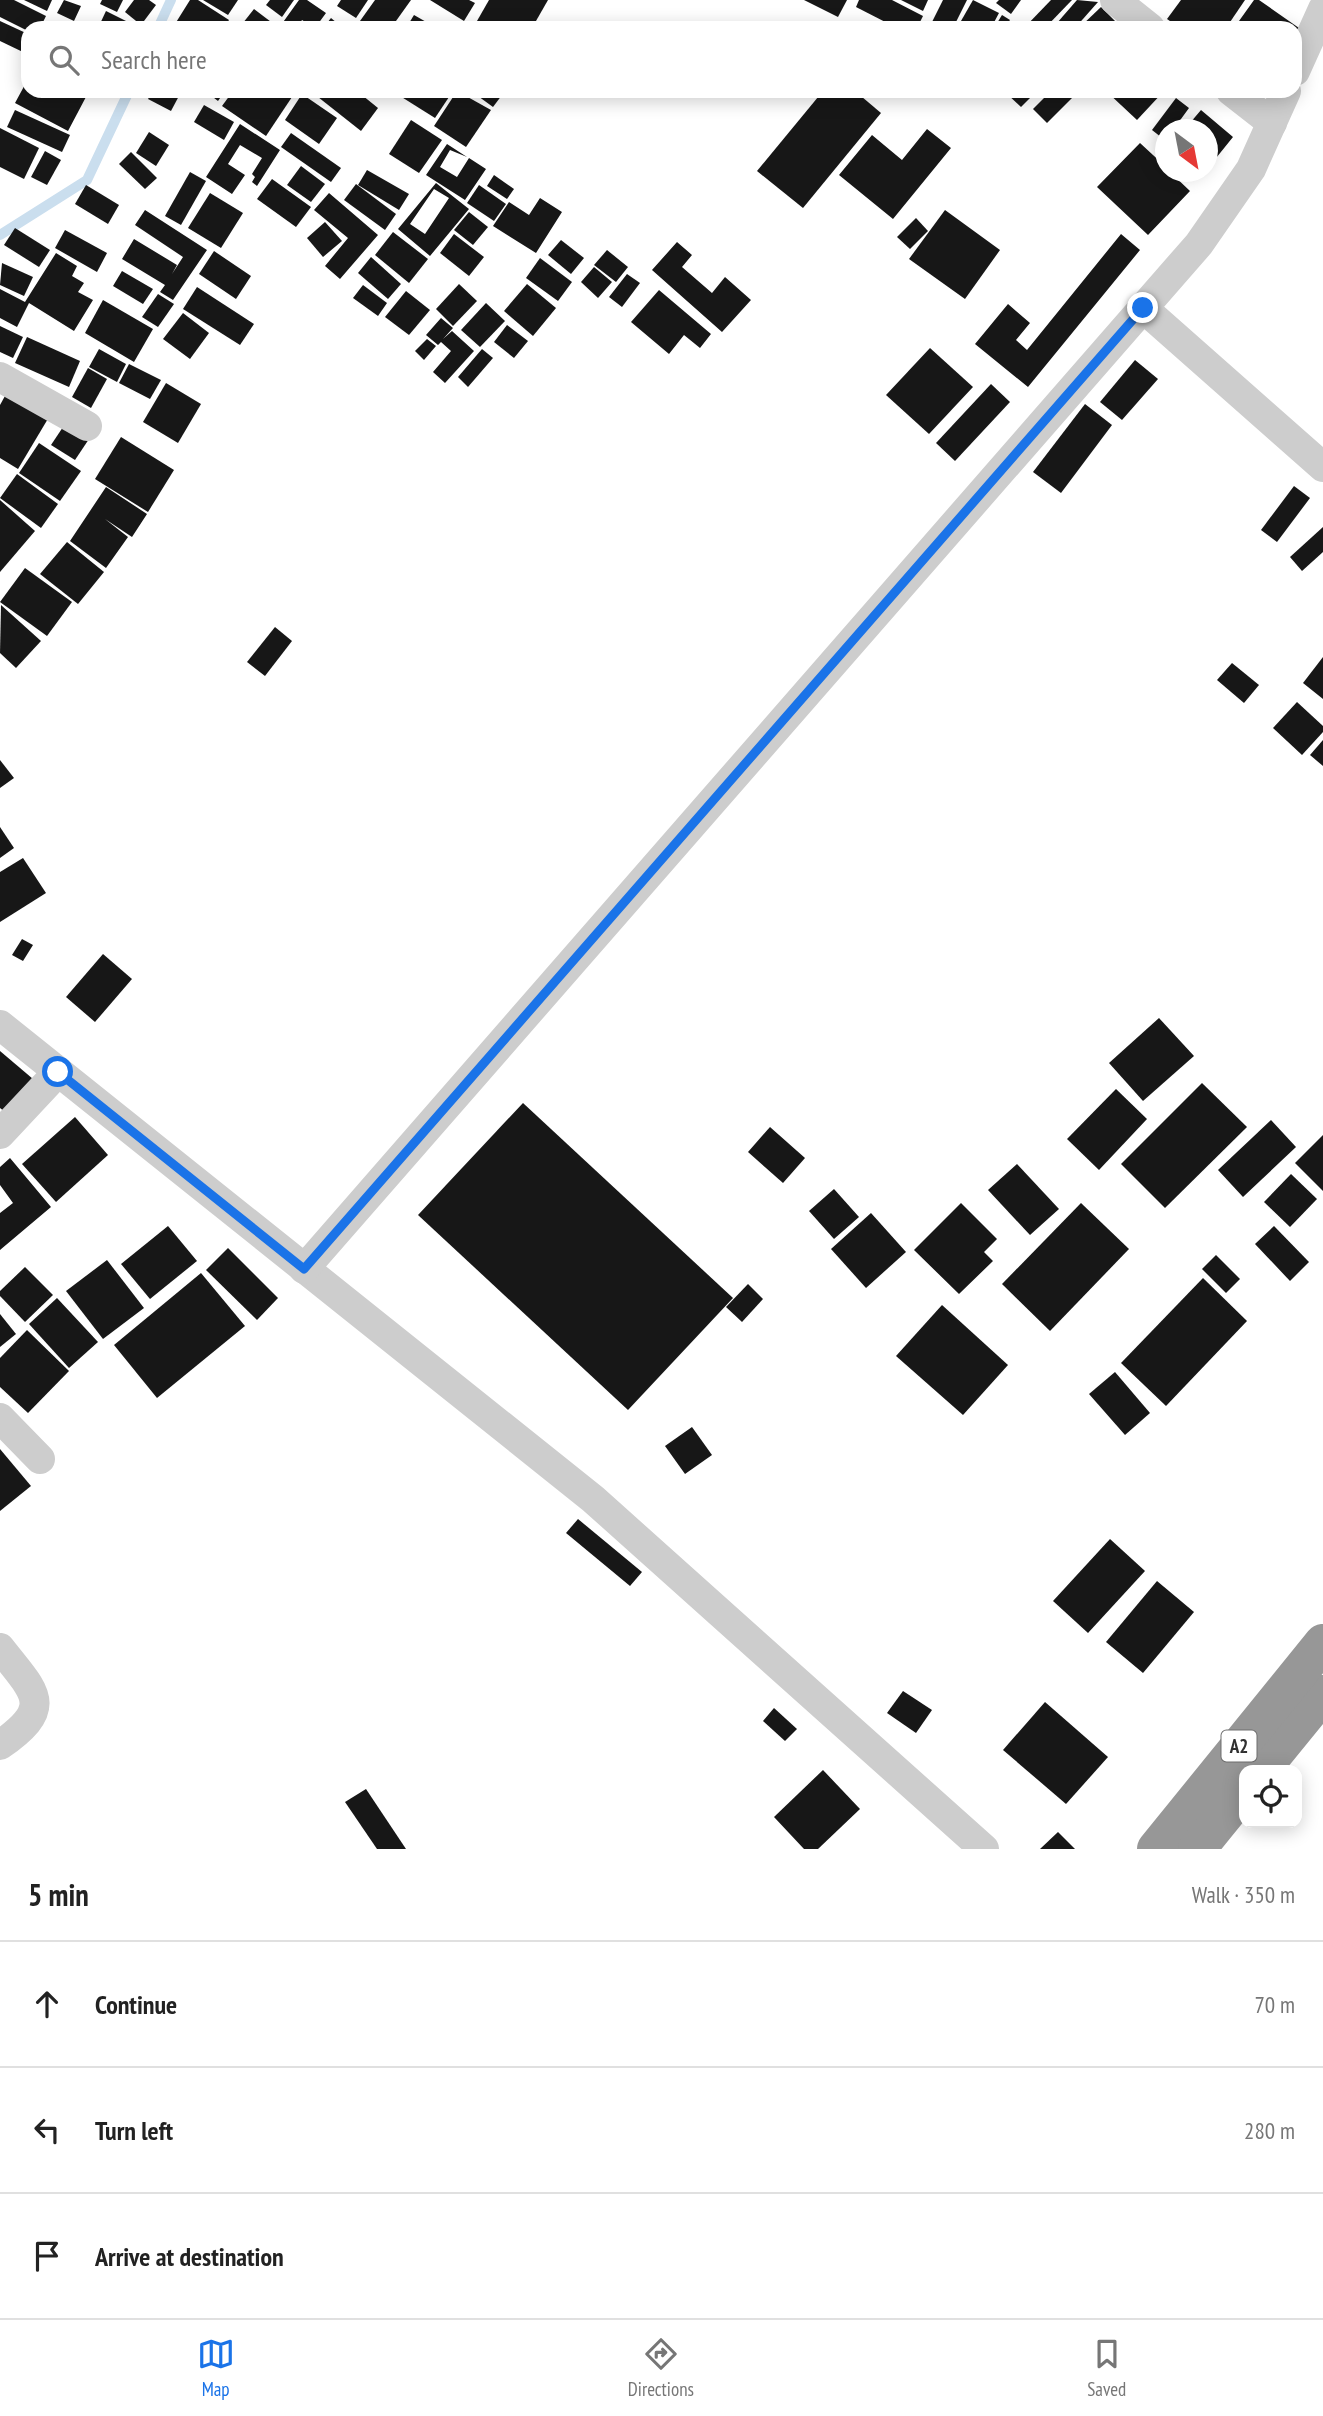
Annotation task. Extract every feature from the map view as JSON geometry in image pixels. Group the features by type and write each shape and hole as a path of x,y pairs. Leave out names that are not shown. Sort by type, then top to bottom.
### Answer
{"highway":[{"name":"A2","path":"1156,1849 1323,1643"},
{"name":"A2","path":"1265,1765 1323,1694"},
{"name":"A2","path":"1197,1849 1239,1797"}],"street":[{"path":"1115,0 1141,21"},
{"path":"1302,56 1323,9"},
{"path":"1240,98 1272,123"},
{"path":"304,1269 1199,244 1251,169 1283,98"},
{"path":"1143,308 1323,467"},
{"path":"0,377 87,426"},
{"path":"0,1025 593,1499 984,1849"},
{"path":"0,1135 58,1072"},
{"path":"0,1418 40,1460"},
{"path":"0,1648 32,1688 36,1704 27,1724 0,1745"}],"building":[{"path":"0,0 14,0 46,16 44,21 21,21 21,28 0,17"},
{"path":"24,0 52,0 47,11"},
{"path":"64,0 81,6 74,21 57,13"},
{"path":"102,0 123,0 117,12 100,4"},
{"path":"134,0 149,0 156,5 144,21 136,21 125,12"},
{"path":"190,0 198,0 229,20 228,21 177,21"},
{"path":"203,0 238,0 228,15"},
{"path":"270,0 294,0 282,17 266,5"},
{"path":"299,0 307,0 326,13 320,21 284,21"},
{"path":"341,0 368,0 356,18 337,6"},
{"path":"375,0 411,0 396,21 360,21"},
{"path":"430,0 469,0 475,3 464,21"},
{"path":"489,0 548,0 536,21 477,21"},
{"path":"804,0 847,0 838,17"},
{"path":"859,0 892,0 923,16 920,21 883,21 856,7"},
{"path":"901,0 928,0 923,11"},
{"path":"943,0 967,0 956,21 932,21"},
{"path":"973,0 999,13 995,21 961,21"},
{"path":"999,0 1021,0 1011,14 996,3"},
{"path":"1051,0 1072,0 1052,21 1031,21"},
{"path":"1077,0 1098,2 1081,21 1059,21"},
{"path":"1181,0 1245,0 1231,21 1167,19"},
{"path":"1254,0 1259,0 1289,21 1239,21"},
{"path":"1101,7 1115,21 1086,21"},
{"path":"254,9 270,21 245,21"},
{"path":"106,11 126,21 101,21"},
{"path":"414,15 424,21 410,21"},
{"path":"1002,15 1010,20 1009,21 998,21"},
{"path":"0,21 21,31 21,51 0,41"},
{"path":"21,92 21,98 85,98 68,131 15,103"},
{"path":"149,98 178,98 171,111"},
{"path":"228,98 291,98 266,136 222,106"},
{"path":"299,98 308,98 337,118 319,144 285,120"},
{"path":"319,98 366,98 378,108 361,131"},
{"path":"403,98 448,98 435,118"},
{"path":"452,98 470,98 491,110 466,147 434,126"},
{"path":"481,98 500,98 493,107"},
{"path":"817,98 863,98 881,113 803,208 757,171"},
{"path":"1011,98 1030,98 1021,107"},
{"path":"1044,98 1072,98 1047,123 1033,109"},
{"path":"1113,98 1157,98 1137,120"},
{"path":"1176,98 1189,108 1181,119 1160,119"},
{"path":"204,105 234,122 224,140 194,122"},
{"path":"15,110 70,135 62,152 7,127"},
{"path":"1201,110 1212,119 1193,119"},
{"path":"411,120 442,140 419,173 389,154"},
{"path":"240,124 280,150 257,186 252,182 255,177 252,174 262,158 240,145 228,164 245,175 232,194 206,177"},
{"path":"1218,124 1233,137 1218,156"},
{"path":"0,128 39,148 24,179 0,167"},
{"path":"927,129 951,148 893,219 839,175 872,135 902,160"},
{"path":"149,132 169,145 156,166 136,153"},
{"path":"291,133 341,168 331,182 281,147"},
{"path":"1140,143 1155,157 1155,182 1181,182 1190,191 1148,235 1097,187"},
{"path":"447,144 467,157 450,150 440,167 457,177 469,158 486,169 465,200 426,175"},
{"path":"45,151 61,160 47,185 31,177"},
{"path":"131,152 157,178 145,189 119,164"},
{"path":"301,166 325,184 311,202 287,185"},
{"path":"367,170 409,194 399,210 358,185"},
{"path":"190,172 206,181 181,225 165,216"},
{"path":"494,175 514,189 507,199 487,186"},
{"path":"272,179 311,207 296,227 257,199"},
{"path":"436,183 469,209 430,256 398,229","holes":["434,189 449,198 425,234 410,224"]},
{"path":"356,184 396,214 385,230 344,200"},
{"path":"86,185 119,205 108,224 75,204"},
{"path":"479,185 506,204 494,221 467,203"},
{"path":"210,193 243,213 221,248 188,228"},
{"path":"329,193 378,235 340,279 325,266 348,238 314,210"},
{"path":"540,198 562,212 536,253 493,226 509,202 529,215"},
{"path":"145,210 207,250 173,300 160,292 165,285 122,259 134,239 177,265 172,274 183,257 135,225"},
{"path":"945,210 1000,250 965,299 909,259"},
{"path":"469,212 488,227 473,245 454,230"},
{"path":"916,218 928,231 910,249 897,237"},
{"path":"325,222 342,241 323,257 307,238"},
{"path":"15,228 50,250 39,267 4,245"},
{"path":"65,230 107,253 97,272 55,248"},
{"path":"393,232 428,259 409,283 375,255"},
{"path":"454,234 484,257 469,276 440,253"},
{"path":"1121,234 1140,250 1028,387 975,344 1008,304 1030,323 1016,340 1027,350"},
{"path":"561,240 584,258 571,274 548,255"},
{"path":"677,242 692,255 682,267 712,293 725,277 751,300 722,332 652,270"},
{"path":"607,250 628,267 616,282 594,265"},
{"path":"214,251 251,276 236,299 199,274"},
{"path":"56,253 77,266 72,276 84,283 78,292 93,300 74,331 29,303 17,327 0,318 0,289 25,302"},
{"path":"371,257 401,284 388,299 358,273"},
{"path":"540,258 572,282 558,301 526,278"},
{"path":"2,263 33,277 24,296 0,285"},
{"path":"594,267 612,282 598,298 581,282"},
{"path":"122,271 153,289 143,304 113,286"},
{"path":"627,274 640,283 622,307 609,297"},
{"path":"459,284 477,301 453,326 436,309"},
{"path":"527,284 556,308 533,336 504,311"},
{"path":"363,285 387,303 378,316 353,298"},
{"path":"197,287 254,324 240,345 183,309"},
{"path":"659,290 711,334 700,348 684,335 669,354 631,322"},
{"path":"406,291 430,310 409,335 385,317"},
{"path":"158,294 174,304 158,327 142,317"},
{"path":"103,300 153,329 134,362 85,333"},
{"path":"486,303 505,321 480,347 461,330"},
{"path":"183,313 209,333 190,359 163,339"},
{"path":"441,318 453,328 443,339 452,331 474,351 445,383 433,372 451,351 441,342 438,345 426,335"},
{"path":"507,325 528,341 514,358 494,342"},
{"path":"0,326 23,337 13,358 0,352"},
{"path":"27,337 80,361 69,387 15,363"},
{"path":"427,339 436,346 424,360 415,351"},
{"path":"930,348 973,387 929,434 886,395"},
{"path":"99,349 126,364 117,382 89,367"},
{"path":"482,349 493,358 468,387 458,377"},
{"path":"1135,360 1158,379 1122,420 1100,402"},
{"path":"129,364 161,380 150,399 119,383"},
{"path":"88,368 107,379 91,408 72,397"},
{"path":"166,383 201,404 178,443 143,422"},
{"path":"991,384 1010,402 955,461 936,443"},
{"path":"10,387 52,412 18,469 0,458 0,405"},
{"path":"1085,404 1112,425 1061,493 1033,472"},
{"path":"69,418 93,433 75,460 51,445"},
{"path":"121,437 174,470 148,512 95,479"},
{"path":"39,443 81,471 60,501 19,473"},
{"path":"17,474 58,504 41,528 0,498"},
{"path":"1294,486 1310,498 1277,542 1261,530"},
{"path":"106,487 147,514 132,537 105,519 128,537 106,568 70,541"},
{"path":"0,500 35,531 0,572"},
{"path":"1323,527 1323,552 1302,571 1290,557"},
{"path":"67,542 104,572 78,604 40,574"},
{"path":"25,568 72,602 47,636 0,602"},
{"path":"1,605 41,641 16,668 0,653"},
{"path":"275,627 292,641 265,676 247,662"},
{"path":"1323,657 1323,699 1303,683"},
{"path":"1232,663 1259,685 1244,703 1217,680"},
{"path":"1297,702 1323,726 1323,732 1302,755 1273,728"},
{"path":"1323,740 1323,766 1310,755"},
{"path":"0,760 14,778 0,788"},
{"path":"0,827 14,848 0,858"},
{"path":"23,858 46,893 0,922 0,872"},
{"path":"22,939 33,945 23,961 12,955"},
{"path":"103,954 132,979 95,1022 66,997"},
{"path":"1159,1018 1194,1056 1143,1101 1109,1063"},
{"path":"0,1051 33,1079 5,1112 0,1108"},
{"path":"1202,1083 1247,1127 1165,1208 1121,1164"},
{"path":"1116,1089 1147,1119 1099,1170 1067,1139"},
{"path":"523,1103 733,1298 628,1410 418,1215"},
{"path":"75,1117 108,1155 56,1202 22,1164"},
{"path":"1271,1120 1296,1147 1243,1197 1218,1170"},
{"path":"770,1127 805,1158 783,1183 748,1152"},
{"path":"1323,1135 1323,1191 1295,1163"},
{"path":"10,1158 51,1207 0,1250 0,1213 13,1203 0,1185 0,1167"},
{"path":"1017,1164 1059,1209 1030,1235 988,1190"},
{"path":"1291,1174 1317,1199 1290,1227 1264,1202"},
{"path":"834,1189 859,1217 834,1239 809,1211"},
{"path":"961,1203 997,1239 984,1252 993,1261 959,1294 914,1250"},
{"path":"1081,1203 1129,1249 1050,1331 1002,1284"},
{"path":"871,1213 906,1252 866,1288 831,1249"},
{"path":"168,1226 197,1261 150,1299 121,1264"},
{"path":"1274,1226 1309,1262 1290,1281 1255,1244"},
{"path":"228,1248 278,1298 257,1320 206,1270"},
{"path":"1216,1255 1240,1279 1226,1293 1202,1269"},
{"path":"107,1260 144,1308 103,1339 66,1291"},
{"path":"25,1267 53,1295 25,1322 0,1296 0,1291"},
{"path":"201,1273 245,1326 157,1398 114,1345"},
{"path":"1203,1278 1247,1321 1166,1406 1121,1363"},
{"path":"748,1284 763,1299 742,1322 726,1307"},
{"path":"57,1298 98,1342 69,1368 29,1324"},
{"path":"942,1305 1008,1365 963,1415 896,1356"},
{"path":"0,1314 16,1334 0,1347"},
{"path":"27,1330 69,1371 28,1413 0,1387 0,1358"},
{"path":"1115,1372 1150,1413 1125,1435 1089,1394"},
{"path":"692,1427 712,1455 685,1474 665,1446"},
{"path":"0,1449 31,1486 0,1511"},
{"path":"578,1519 642,1572 630,1586 566,1533"},
{"path":"1110,1539 1145,1571 1088,1633 1053,1601"},
{"path":"1157,1581 1194,1612 1143,1673 1106,1642"},
{"path":"903,1691 932,1710 916,1733 887,1713"},
{"path":"1045,1702 1108,1757 1066,1804 1003,1750"},
{"path":"774,1708 797,1729 785,1741 763,1721"},
{"path":"823,1770 860,1809 818,1849 804,1849 774,1817"},
{"path":"366,1789 406,1849 377,1849 345,1802"},
{"path":"1058,1832 1075,1849 1040,1849"}],"waterway":[{"path":"161,21 171,0"},
{"path":"0,235 87,180 126,98"}],"route":[{"path":"58,1072 304,1269 1143,308"}]}
